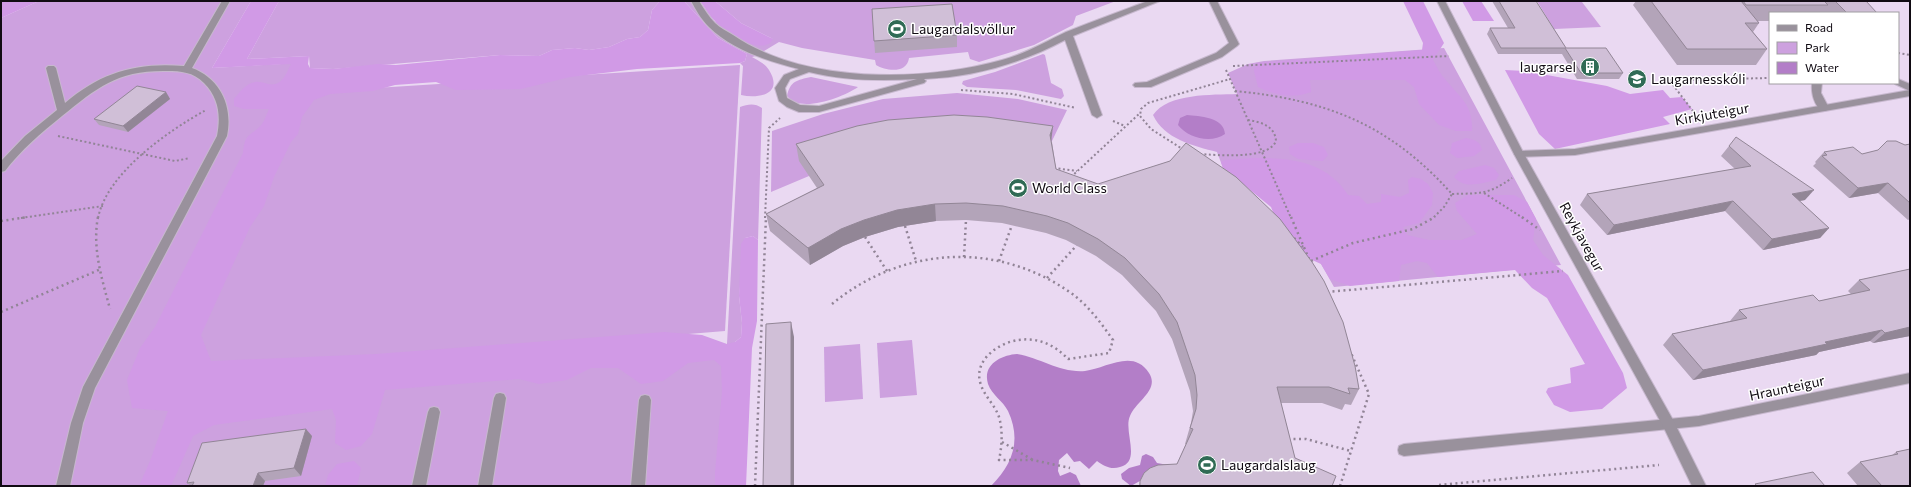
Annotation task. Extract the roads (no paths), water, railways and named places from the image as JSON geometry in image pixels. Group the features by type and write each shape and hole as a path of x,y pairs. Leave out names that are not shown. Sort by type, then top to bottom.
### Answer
{"street":[{"path":"187,69 226,1"},
{"path":"695,1 712,25 729,37 773,58 811,69 856,76 886,78 945,75"},
{"path":"811,69 794,73 783,82 780,88 782,99 793,107 810,110 819,109 945,75 1006,62 1042,48 1068,35 1156,1"},
{"path":"1138,85 1148,85 1219,55 1234,44 1213,1"},
{"name":"Reykjavegur","path":"1441,1 1519,154 1669,424 1699,486"},
{"path":"1068,35 1098,115"},
{"path":"51,68 62,110"},
{"path":"1,168 37,131 88,89 111,77 149,68 187,69 198,72 217,93 226,119 225,127 214,152 98,367 80,408 63,486"},
{"path":"1899,82 1910,88"},
{"path":"1817,84 1816,93 1824,108"},
{"name":"Kirkjuteigur","path":"1519,154 1575,152 1910,93"},
{"name":"Hraunteigur","path":"1404,450 1699,421 1910,378"},
{"path":"485,486 500,398"},
{"path":"638,486 645,400"},
{"path":"419,486 434,412"}],"water":[{"path":"1187,115 1210,118 1216,121 1224,128 1225,134 1213,139 1207,139 1194,136 1182,130 1178,125 1180,118"},
{"path":"1017,354 1059,368 1076,371 1085,371 1118,362 1135,362 1149,373 1152,379 1152,385 1133,411 1128,422 1131,453 1130,459 1126,464 1117,468 1111,468 1097,461 1089,469 1080,461 1074,462 1067,453 1059,460 1058,471 1060,476 1070,472 1076,475 1081,486 991,486 1004,470 1013,452 1014,432 1008,411 988,384 988,371 995,362 1005,356"},
{"path":"1146,454 1153,457 1157,463 1168,465 1131,486 1122,479 1121,474 1129,468 1140,465 1142,456"}],"place":[{"name":"Laugardalsvöllur","path":"897,29"},
{"name":"laugarsel","path":"1590,67"},
{"name":"Laugarnesskóli","path":"1637,79"},
{"name":"World Class","path":"1018,188"},
{"name":"Laugardalslaug","path":"1207,465"}]}
